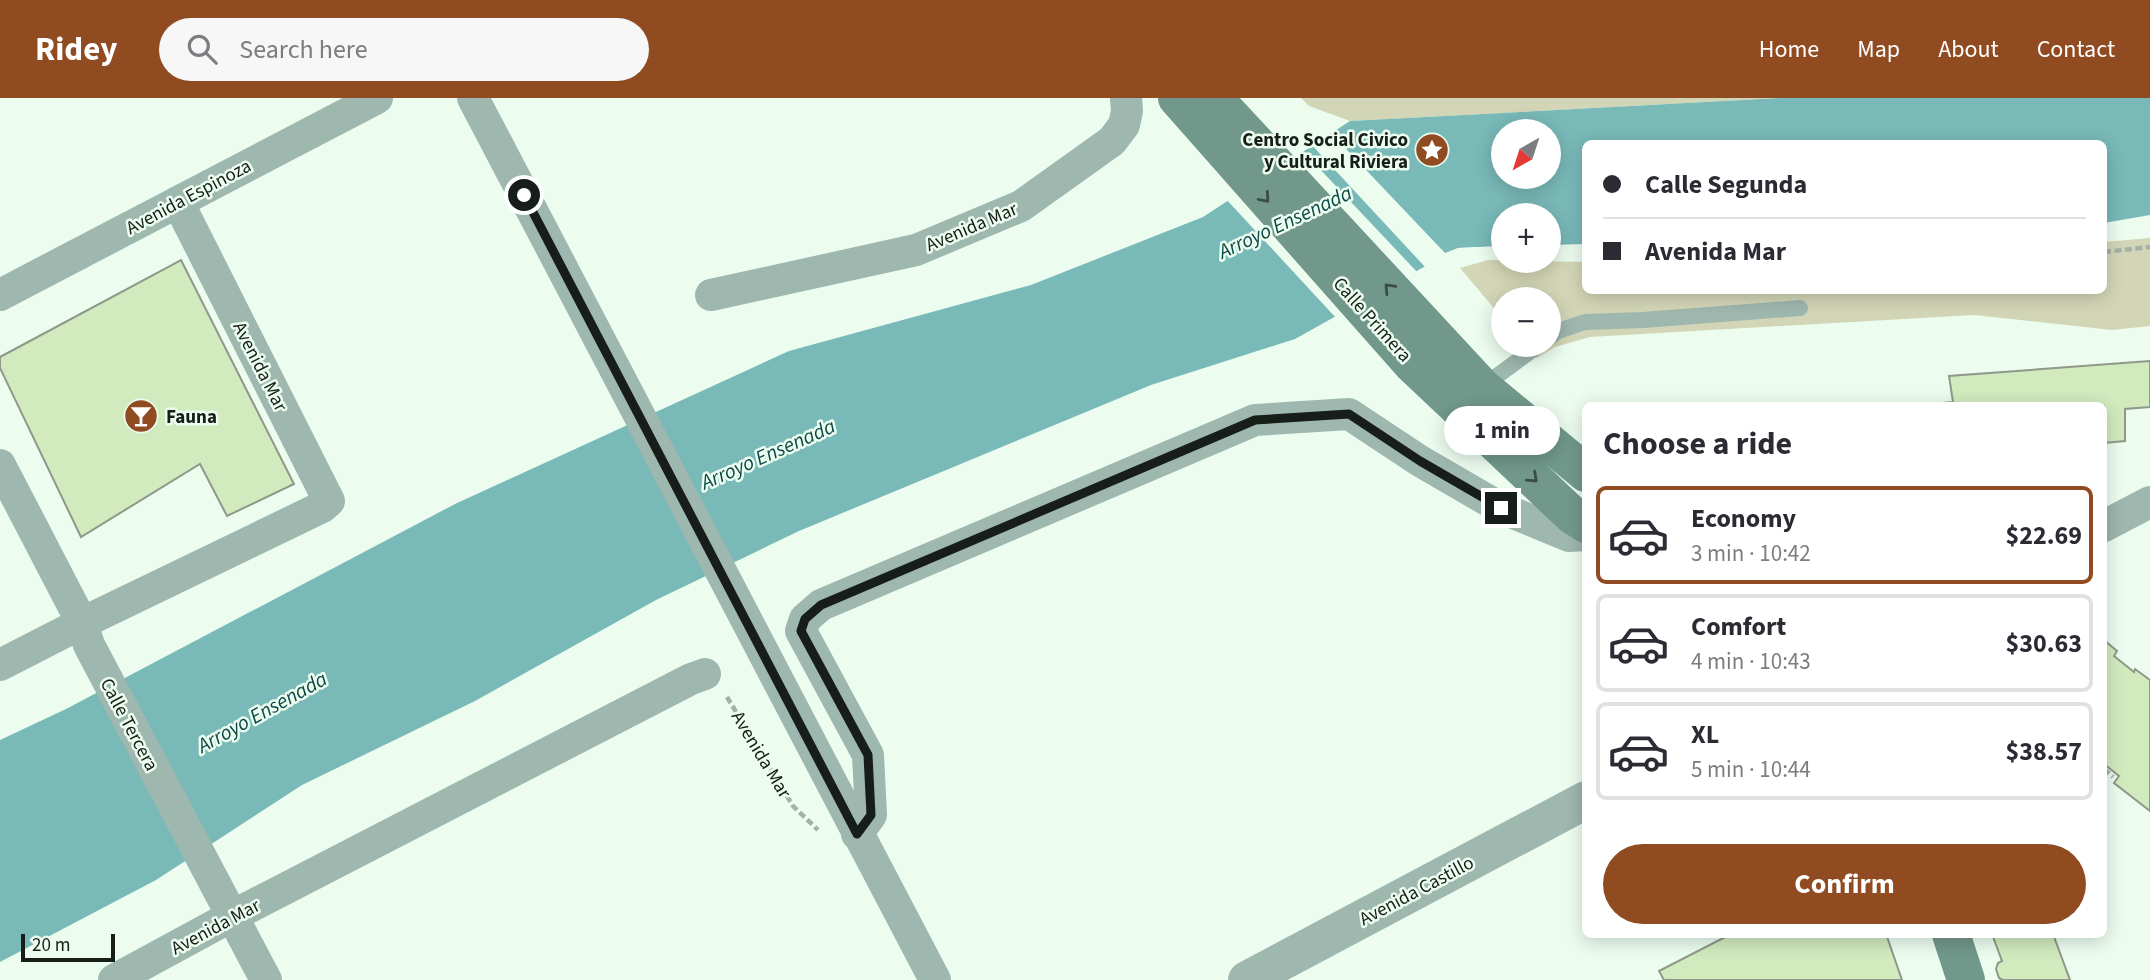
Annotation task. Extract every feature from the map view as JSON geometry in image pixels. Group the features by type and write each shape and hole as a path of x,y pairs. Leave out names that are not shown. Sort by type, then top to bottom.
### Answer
{"main road":[{"name":"Calle Primera","path":"1193,102 1573,515 1582,521"},
{"name":"Calle Primera","path":"1424,351 1482,387 1582,470"},
{"path":"1952,938 1966,980"}],"street":[{"name":"Avenida Espinoza","path":"0,295 377,98"},
{"path":"473,98 935,980"},
{"name":"Avenida Mar","path":"711,295 916,250 1021,206 1112,141 1125,112"},
{"name":"Avenida Mar","path":"0,665 85,634 329,501 178,202"},
{"path":"857,834 871,815 868,755 801,631 805,619 821,605 1255,420 1349,414 1420,461 1501,508 1569,536 1582,535"},
{"name":"Calle Tercera","path":"0,465 266,980"},
{"path":"2107,524 2150,502"},
{"name":"Avenida Mar","path":"114,980 232,916 705,674"},
{"name":"Avenida Castillo","path":"1247,980 1582,802"}],"lane":[{"path":"1561,330 1585,321 1643,320 1800,308"},
{"path":"1482,387 1523,357"}],"path":[{"path":"2107,251 2150,247"},
{"name":"Avenida Mar","path":"705,674 717,681 793,806 819,831 857,834"},
{"path":"2107,771 2113,776"}],"green space":[{"path":"1301,98 1782,98 1350,121 1309,106"},
{"path":"2150,238 2150,326 2112,330 1974,315 1590,337 1561,345 1561,287 1491,287 1491,305 1460,268 1491,260 1491,273 1561,273 1561,262 1582,262 1582,294 2107,294 2107,242"}],"water":[{"name":"Arroyo Ensenada","path":"1782,98 2150,98 2150,215 2107,222 2107,140 1582,140 1582,244 1561,245 1561,203 1491,203 1491,247 1458,248 1295,339 1151,385 799,531 656,600 475,701 302,785 156,880 0,962 0,740 66,709 455,504 789,351 1031,285 1203,217 1350,121"}],"pier":[{"path":"1329,131 1445,253 1458,248 1491,247 1491,250 1458,251 1426,268 1310,143"},
{"path":"1301,149 1418,273 1337,319 1225,198"}],"building":[{"name":"Fauna","path":"181,260 294,484 227,516 200,464 81,537 0,368 0,357"},
{"path":"2150,361 2150,407 2125,409 2125,441 2107,443 2107,402 1953,402 1949,376"},
{"path":"2107,643 2117,651 2114,656 2134,672 2135,669 2150,680 2150,811 2114,783 2119,776 2107,766"},
{"path":"1723,938 1887,938 1902,980 1664,980 1659,971"},
{"path":"1993,938 2054,938 2070,980 2003,980 1999,978 1996,969 2002,961"}],"place":[{"name":"Centro Social Civico y Cultural Riviera","path":"1432,150"},
{"name":"Fauna","path":"141,416"}],"route":[{"path":"524,195 857,834 871,815 868,755 801,631 805,619 821,605 1255,420 1349,414 1420,461 1501,508"}]}
